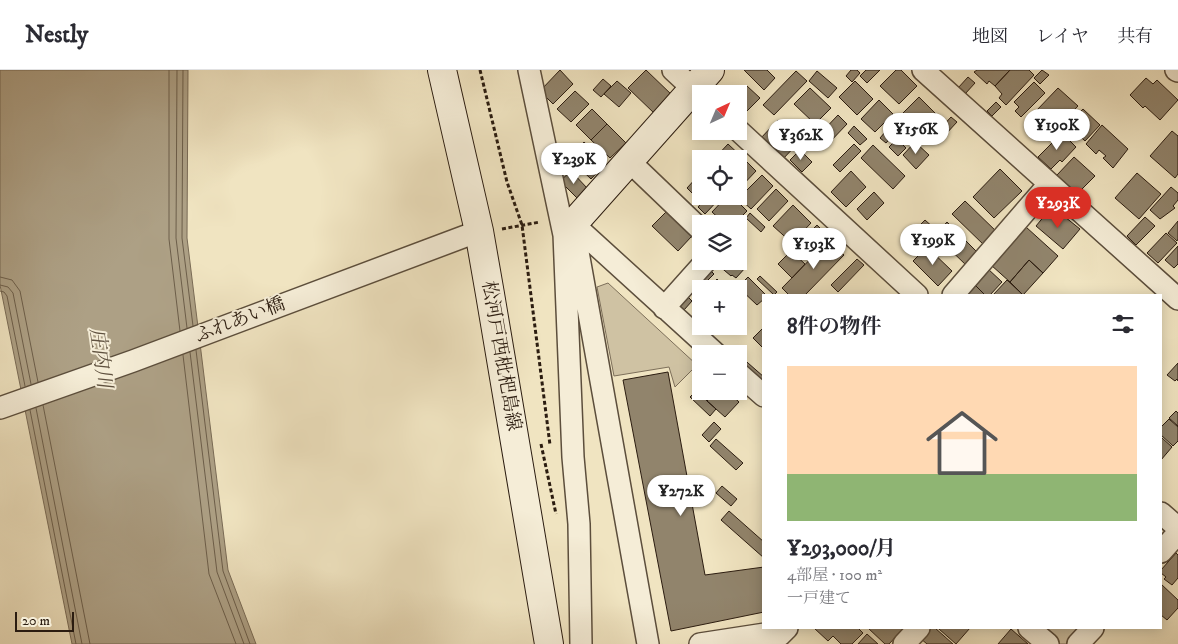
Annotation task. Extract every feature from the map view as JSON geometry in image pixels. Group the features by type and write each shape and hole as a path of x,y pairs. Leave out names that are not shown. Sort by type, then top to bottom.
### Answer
{"main road":[{"name":"松河戸西枇杷島線","path":"442,70 488,230 550,644"},
{"path":"568,230 629,161 692,95"}],"street":[{"path":"529,70 568,230 648,644"},
{"path":"673,70 702,85"},
{"path":"923,70 1178,299"},
{"path":"748,139 915,294"},
{"path":"629,161 692,221"},
{"path":"954,294 1049,184"},
{"name":"ふれあい橋","path":"0,408 488,230"},
{"path":"568,230 664,308 706,345"},
{"path":"568,230 573,457 579,524 581,644"},
{"path":"664,308 698,270"},
{"path":"747,381 762,394"},
{"path":"1162,514 1178,528"},
{"path":"1162,551 1178,533"},
{"path":"904,644 918,629"},
{"path":"1030,629 1048,644"},
{"path":"1078,644 1092,629"},
{"path":"700,644 765,634 786,636"}],"path":[{"path":"480,70 507,182 522,225 551,453"},
{"path":"488,230 522,225"},
{"path":"556,492 560,522"}],"shaded area":[{"path":"608,283 692,360 692,370 675,387 669,367 614,376 597,287"},
{"path":"1040,629 1083,629 1069,644 1058,644"}],"water":[{"name":"庄内川","path":"0,70 188,70 187,238 228,570 256,644 72,644 0,285"}],"building":[{"path":"560,70 573,84 553,104 540,91"},
{"path":"646,70 673,96 655,114 628,88"},
{"path":"744,70 767,70 775,78 764,90"},
{"path":"851,70 857,70 860,73 852,82 846,76"},
{"path":"866,70 880,70 867,83 860,76"},
{"path":"896,70 901,70 917,86 899,104 880,86"},
{"path":"977,70 1010,70 995,86 989,81 987,84 974,72"},
{"path":"1010,70 1029,70 1034,75 1006,105 999,98 1002,94 995,86"},
{"path":"1042,70 1049,75 1040,84 1034,78"},
{"path":"796,71 807,81 774,115 763,105"},
{"path":"817,71 837,88 828,98 809,81"},
{"path":"968,77 975,83 965,94 958,88"},
{"path":"1146,78 1153,84 1157,80 1178,100 1160,120 1145,106 1143,108 1130,95"},
{"path":"603,79 611,86 601,97 593,90"},
{"path":"617,81 631,93 619,107 604,94"},
{"path":"855,81 873,99 857,115 839,97"},
{"path":"1034,82 1045,93 1021,117 1015,111 1019,107 1014,102"},
{"path":"748,87 760,98 748,110"},
{"path":"810,88 831,108 815,124 794,104"},
{"path":"1058,88 1078,106 1056,129 1036,111"},
{"path":"575,91 589,104 571,122 557,109"},
{"path":"919,97 937,115 919,133 901,115"},
{"path":"879,100 893,114 875,132 861,119"},
{"path":"996,102 1001,107 992,116 987,111"},
{"path":"592,109 607,124 591,140 576,125"},
{"path":"1083,109 1100,125 1085,141 1068,125"},
{"path":"838,115 847,124 828,144 819,135"},
{"path":"951,117 957,122 945,135 939,130"},
{"path":"778,120 800,141 781,161 759,140"},
{"path":"607,124 626,143 610,158 591,140"},
{"path":"892,124 898,130 886,143 880,138"},
{"path":"1102,125 1128,149 1113,168 1103,158 1106,156 1099,150 1096,154 1086,144"},
{"path":"854,126 867,139 860,145 848,133"},
{"path":"1172,131 1178,136 1178,174 1175,178 1150,156"},
{"path":"1062,133 1076,147 1062,162 1060,160 1051,169 1038,157"},
{"path":"897,139 906,148 898,156 889,147"},
{"path":"584,142 606,163 591,179 569,158"},
{"path":"915,142 929,155 916,169 903,155"},
{"path":"728,144 734,150 722,150"},
{"path":"854,144 861,151 840,172 833,165"},
{"path":"873,145 905,176 893,189 861,158"},
{"path":"800,150 812,162 802,172 790,160"},
{"path":"1074,157 1095,176 1077,194 1057,175"},
{"path":"747,162 756,171 747,181"},
{"path":"1000,169 1022,191 994,218 973,197"},
{"path":"571,171 588,189 577,198 560,181"},
{"path":"851,171 866,187 846,207 831,192"},
{"path":"1137,173 1161,194 1139,219 1115,198"},
{"path":"762,175 773,186 751,209 747,205 747,190"},
{"path":"692,183 692,193 687,188"},
{"path":"1171,187 1178,193 1178,200 1173,206 1175,208 1160,219 1150,210"},
{"path":"776,189 788,201 769,221 757,209"},
{"path":"874,192 884,203 867,220 857,209"},
{"path":"965,201 999,234 986,247 952,214"},
{"path":"700,205 714,205 705,214 698,207"},
{"path":"719,205 741,205 747,211 743,215 715,215 712,212"},
{"path":"793,205 811,223 792,243 773,226"},
{"path":"1050,209 1062,220 1065,217 1080,229 1063,249 1036,226"},
{"path":"667,211 692,236 678,251 652,226"},
{"path":"750,213 765,227 761,232 747,217"},
{"path":"1145,217 1155,226 1136,245 1127,236"},
{"path":"925,220 935,229 916,249 906,239"},
{"path":"1178,221 1178,239 1177,241 1168,233"},
{"path":"947,222 980,255 968,267 935,235"},
{"path":"817,225 826,234 807,253 798,244"},
{"path":"1026,227 1058,256 1043,273 1029,260 1010,282 991,265"},
{"path":"1166,233 1177,243 1158,263 1147,253"},
{"path":"829,240 844,255 806,294 788,294 782,288"},
{"path":"1178,246 1178,264 1174,268 1165,260"},
{"path":"927,247 952,271 938,286 913,261"},
{"path":"791,251 805,264 792,278 778,264"},
{"path":"857,259 864,265 838,292 831,285"},
{"path":"1029,260 1043,273 1024,294 1010,282"},
{"path":"987,268 1002,282 991,294 984,294 973,283"},
{"path":"702,270 710,270 714,274 708,280 692,280"},
{"path":"724,270 743,270 736,278"},
{"path":"760,276 777,292 773,294 757,279"},
{"path":"748,277 765,294 762,294 762,301 757,305 747,296 747,280 745,280"},
{"path":"692,280 692,294 685,287"},
{"path":"1007,280 1022,294 994,294"},
{"path":"973,283 984,294 968,294"},
{"path":"687,296 692,301 684,310 679,305"},
{"path":"762,329 762,347 753,338"},
{"path":"747,362 762,375 762,384 747,370"},
{"path":"1178,363 1178,381 1177,379 1175,381 1167,375"},
{"path":"668,372 705,575 762,567 762,612 671,631 623,380"},
{"path":"693,400 706,400 716,409 710,416"},
{"path":"737,400 739,402 725,417 707,401"},
{"path":"1176,411 1178,413 1178,426 1169,418"},
{"path":"1169,419 1178,427 1178,441 1173,446 1162,436 1162,426"},
{"path":"714,422 721,429 709,442 702,435"},
{"path":"1162,438 1172,447 1162,459"},
{"path":"716,439 743,463 736,470 710,446"},
{"path":"722,486 737,499 731,506 716,493"},
{"path":"729,511 762,540 762,556 721,520"},
{"path":"1176,553 1178,555 1178,578 1172,585 1164,579 1166,577 1162,574 1162,569"},
{"path":"1162,585 1178,600 1178,608 1167,620 1162,616"},
{"path":"815,629 859,629 863,633 852,644 841,644 833,636 828,641"},
{"path":"869,629 903,629 889,644 885,644"},
{"path":"929,629 936,629 953,644 927,644 920,638"},
{"path":"939,629 969,629 956,644"},
{"path":"1011,629 1028,644 998,644"},
{"path":"867,634 878,644 858,644"}]}
